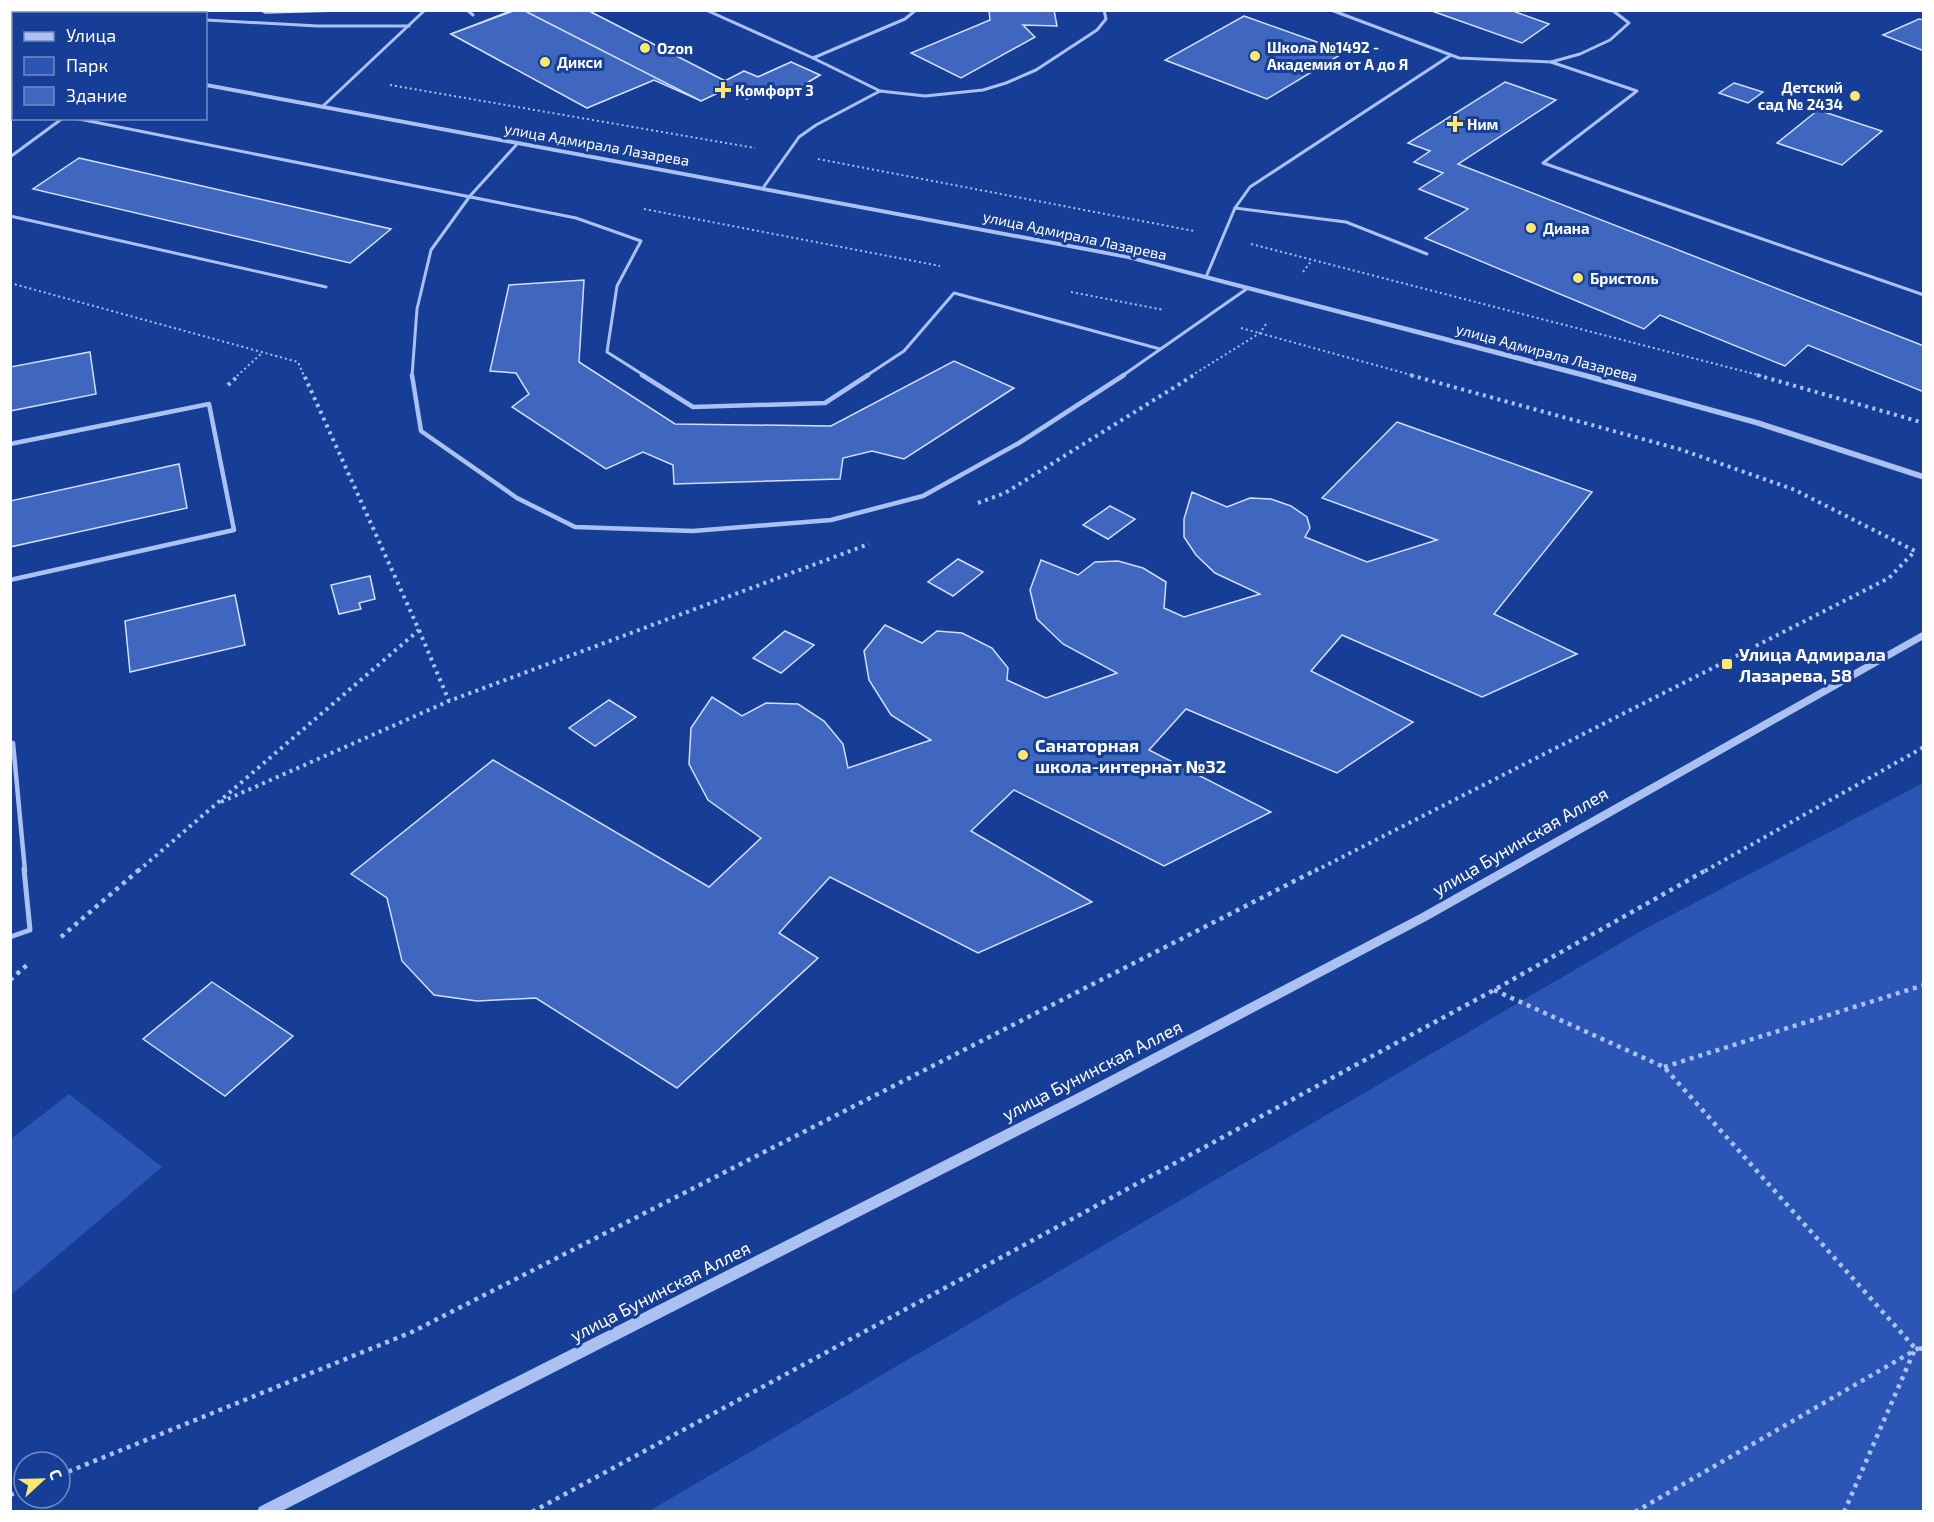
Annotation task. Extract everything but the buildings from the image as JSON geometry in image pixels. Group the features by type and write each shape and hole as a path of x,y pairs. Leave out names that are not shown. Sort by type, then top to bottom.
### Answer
{"street":[{"name":"улица Адмирала Лазарева","path":"207,85 1128,257 1758,423 1923,477"},
{"name":"улица Бунинская Аллея","path":"264,1512 1084,1096 1424,917 1923,634"}],"lane":[{"path":"322,107 425,10"},
{"path":"467,10 473,15"},
{"path":"706,10 880,91 925,96 983,90 1036,70 1097,30 1106,19 1104,10"},
{"path":"813,58 905,19 916,10"},
{"path":"1331,10 1459,58 1551,62 1637,91 1543,163 1923,295"},
{"path":"1551,62 1580,54 1610,40 1629,23 1612,10"},
{"path":"207,20 318,26 409,26"},
{"path":"1206,277 1235,208 1250,187 1451,55"},
{"path":"763,188 799,137 816,125 880,91"},
{"path":"10,157 60,120"},
{"path":"85,120 576,218 641,241 617,286 607,352 693,407 825,403 904,351 954,293 1160,349"},
{"path":"518,143 470,196 431,250 417,309 412,381 421,431 517,498 575,527 693,531 831,520 923,496 1019,443 1248,288"},
{"path":"1235,208 1346,222 1427,254"},
{"path":"10,216 326,287"},
{"path":"10,444 209,404 234,530 10,580"},
{"path":"10,744 13,743 30,930 10,937"}],"path":[{"path":"10,283 298,362 449,701"},
{"path":"972,505 1005,492 1260,333"},
{"path":"209,404 262,352"},
{"path":"221,802 449,701 872,543"},
{"path":"72,1470 412,1332 1889,578 1915,551"},
{"path":"60,938 419,630"},
{"path":"532,1512 1494,990 1923,747"},
{"path":"10,980 33,961"},
{"path":"1664,1067 1923,985"},
{"path":"1494,990 1664,1067 1915,1348"},
{"path":"1635,1512 1915,1348 1923,1347"},
{"path":"1844,1512 1915,1348"}],"green space":[{"path":"1923,783 1923,1511 649,1511 1643,930"},
{"path":"69,1094 162,1167 11,1295 11,1139"}],"place":[{"name":"Ozon","path":"645,48"},
{"name":"Школа №1492 - Академия от А до Я","path":"1255,56"},
{"name":"Дикси","path":"545,62"},
{"name":"Комфорт 3","path":"723,90"},
{"name":"Детский сад № 2434","path":"1855,96"},
{"name":"Ним","path":"1455,124"},
{"name":"Диана","path":"1531,228"},
{"name":"Бристоль","path":"1578,278"},
{"name":"Улица Адмирала Лазарева, 58","path":"1727,664"},
{"name":"Санаторная школа-интернат №32","path":"1023,755"}]}
